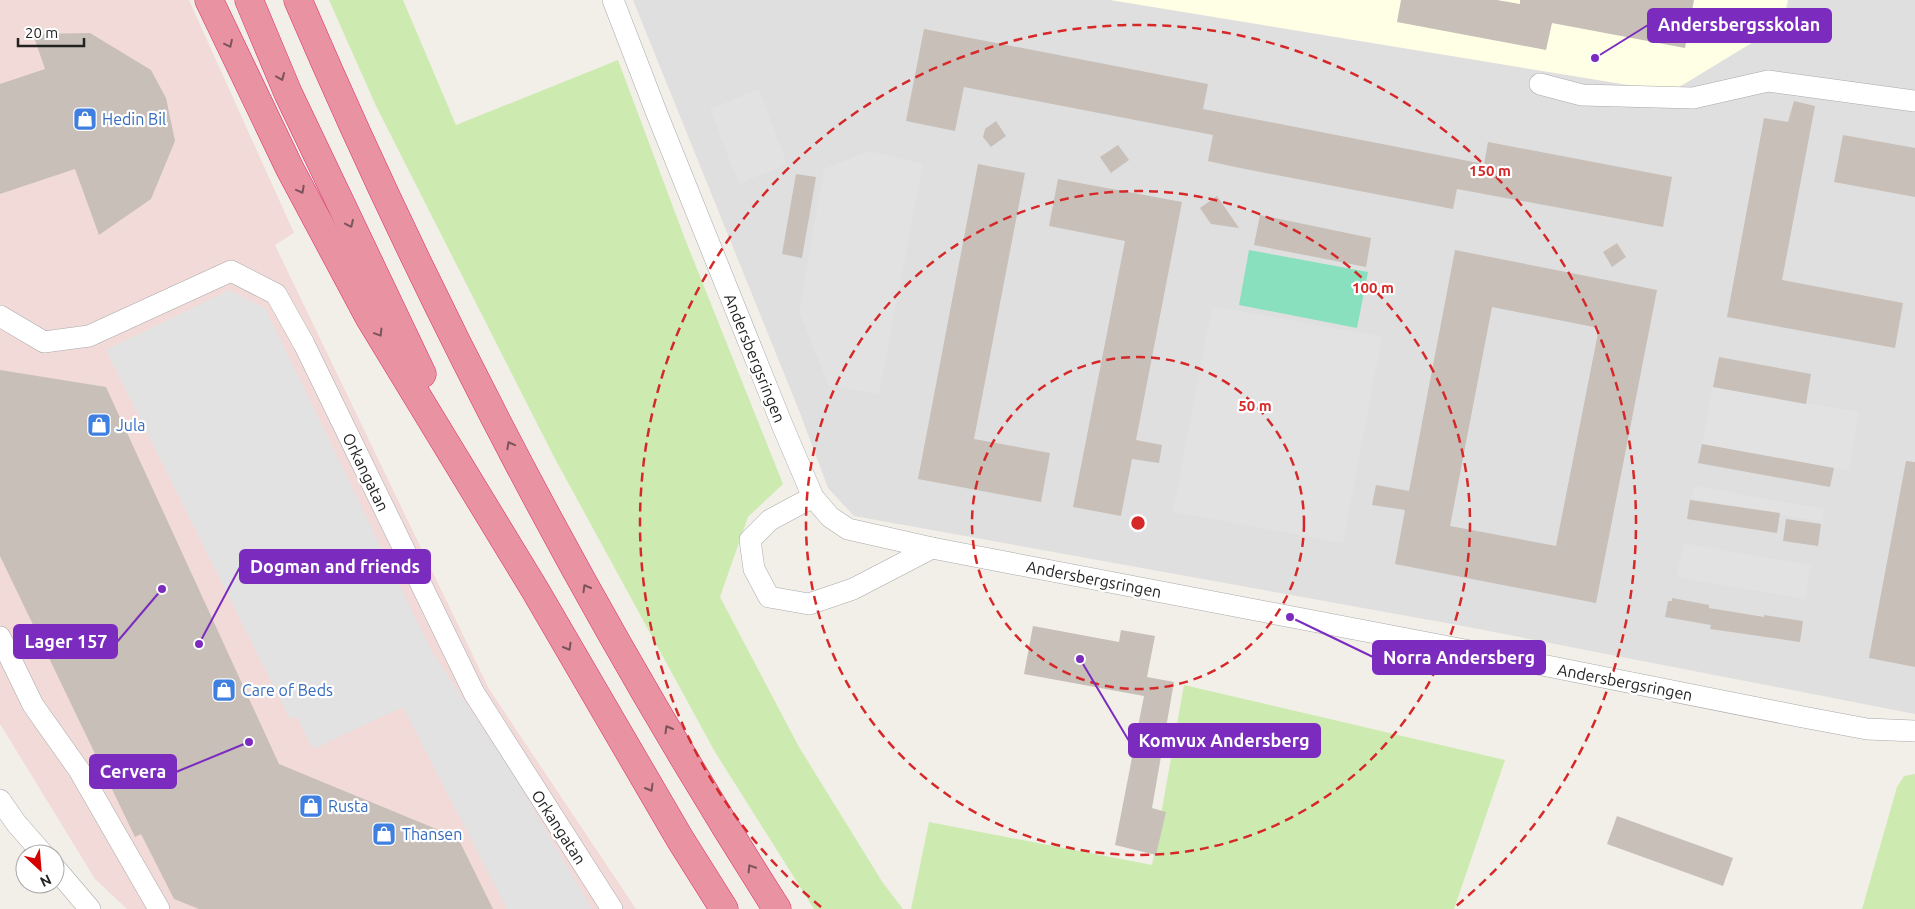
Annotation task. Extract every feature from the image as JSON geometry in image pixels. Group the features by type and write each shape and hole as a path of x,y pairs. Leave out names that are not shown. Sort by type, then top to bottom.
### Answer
{"highway":[{"path":"209,0 290,169 369,317 535,590 680,839 724,909"},
{"path":"249,0 288,93 424,378 535,590"},
{"path":"298,0 342,104 463,355 575,569 719,818 778,909"}],"street":[{"name":"Andersbergsringen","path":"613,0 782,427 813,497 830,517 848,529 932,548 1803,717 1867,729 1915,731"},
{"path":"1540,84 1582,95 1693,98 1768,81 1915,101"},
{"name":"Orkangatan","path":"0,316 44,342 89,336 230,271 276,294 304,344 474,694 612,909"},
{"path":"813,497 770,520 750,540 754,569 769,597 809,604 853,589 932,548"},
{"path":"0,637 33,705 79,770 159,909"},
{"path":"0,800 16,823 34,844"},
{"path":"65,880 90,909"}],"shaded area":[{"path":"0,0 189,0 294,233 275,245 489,689 636,909 127,909 95,879 0,724"},
{"path":"633,0 1915,0 1915,714 1463,626 854,516 828,488 800,413"},
{"path":"1110,0 1788,0 1783,24 1671,92"},
{"path":"759,89 787,164 739,184 710,109"},
{"path":"869,151 923,164 879,394 829,386 799,312 824,169"},
{"path":"229,290 265,308 432,652 514,776 592,909 507,909 403,707 313,749 297,717 290,719 106,350"},
{"path":"1212,306 1382,337 1343,543 1173,512"},
{"path":"1713,387 1859,412 1849,471 1702,444"},
{"path":"1695,486 1824,509 1822,522 1691,498"},
{"path":"1683,543 1811,565 1805,599 1677,577"}],"green space":[{"path":"329,0 403,0 456,125 618,60 685,239 783,484 748,517 720,597 799,747 883,883 903,909 814,909 715,752 554,457 376,106"},
{"path":"1249,250 1368,272 1357,328 1239,305"},
{"path":"1184,685 1505,760 1454,909 911,909 929,822 1152,865"},
{"path":"1915,774 1915,909 1862,909 1897,787 1904,776"}],"building":[{"path":"1401,0 1497,0 1520,4 1520,0 1694,0 1685,48 1552,23 1546,50 1397,22"},
{"path":"924,29 1208,84 1203,109 1484,164 1488,142 1672,177 1663,227 1457,189 1453,209 1235,167 1208,161 1213,135 964,87 955,131 906,121"},
{"name":"Hedin Bil","path":"90,33 151,70 166,98 175,141 151,199 99,235 75,169 0,194 0,84 45,69 33,34"},
{"path":"1794,101 1815,106 1782,280 1903,303 1895,348 1727,317 1764,118 1788,122"},
{"path":"996,121 1006,136 991,147 983,137 985,129"},
{"path":"1843,135 1915,148 1915,197 1834,182"},
{"path":"1118,145 1129,160 1111,173 1100,157"},
{"path":"978,164 1025,173 974,439 1050,453 1041,502 918,479"},
{"path":"796,174 816,177 802,258 782,254"},
{"path":"1058,179 1182,202 1136,440 1162,445 1159,463 1132,459 1121,516 1073,507 1125,241 1049,226"},
{"path":"1217,196 1239,228 1211,224 1200,208"},
{"path":"1260,215 1371,238 1366,267 1254,245"},
{"path":"1617,243 1626,257 1612,267 1603,252"},
{"path":"1455,250 1657,290 1596,603 1395,564 1405,510 1372,505 1376,485 1409,491","holes":["1492,307 1599,328 1556,546 1450,526"]},
{"path":"1719,357 1811,374 1806,404 1713,387"},
{"path":"0,370 106,387 279,764 458,838 493,909 199,909 174,899 141,834 135,837 0,556"},
{"path":"1702,444 1834,468 1830,487 1698,463"},
{"path":"1906,461 1915,462 1915,667 1869,658"},
{"path":"1690,500 1780,513 1777,533 1687,519"},
{"path":"1786,519 1821,524 1818,546 1783,541"},
{"path":"1672,598 1709,605 1709,608 1803,621 1800,642 1710,629 1711,625 1665,617 1668,601 1672,601"},
{"path":"1033,626 1119,642 1121,630 1155,636 1147,677 1174,682 1152,808 1166,812 1156,855 1115,845 1144,696 1024,674"},
{"path":"1617,816 1733,858 1723,886 1607,844"}],"place":[{"name":"Andersbergsskolan","path":"1595,58"},
{"name":"Hedin Bil","path":"85,119"},
{"name":"Jula","path":"99,425"},
{"name":"Lager 157","path":"162,589"},
{"name":"Norra Andersberg","path":"1290,617"},
{"name":"Dogman and friends","path":"199,644"},
{"name":"Komvux Andersberg","path":"1080,659"},
{"name":"Care of Beds","path":"224,690"},
{"name":"Cervera","path":"249,742"},
{"name":"Rusta","path":"311,806"},
{"name":"Thansen","path":"384,834"}]}
